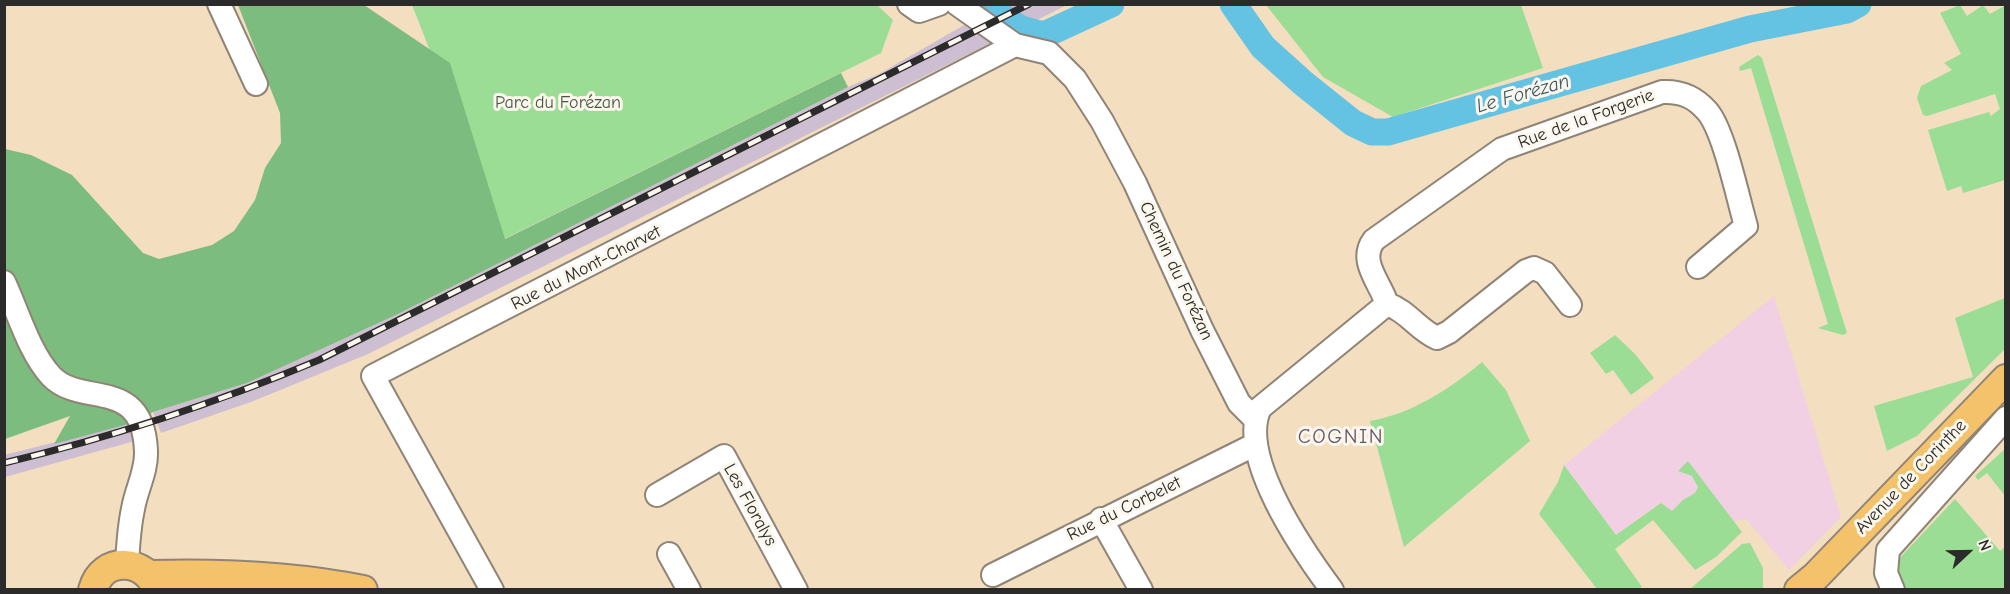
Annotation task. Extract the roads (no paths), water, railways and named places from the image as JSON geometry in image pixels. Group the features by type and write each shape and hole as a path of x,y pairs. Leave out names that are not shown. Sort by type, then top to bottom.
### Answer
{"main road":[{"name":"Avenue de Corinthe","path":"1808,585 2006,379"},
{"path":"87,588 108,569 144,576 307,580 363,590"},
{"path":"179,590 222,577"}],"street":[{"path":"219,4 256,84"},
{"path":"909,4 919,11 939,4"},
{"name":"Chemin du Forézan","path":"957,4 1015,45 1039,50 1057,58 1071,74 1102,121 1135,183 1202,330 1239,403 1254,419"},
{"name":"Rue du Mont-Charvet","path":"492,590 373,376 1015,45"},
{"name":"Rue de la Forgerie","path":"1387,304 1382,287 1368,264 1367,249 1374,240 1502,149 1662,92 1677,91 1690,96 1708,112 1720,138 1746,226 1698,267"},
{"path":"1332,590 1282,517 1256,444 1254,419 1260,408 1387,304 1400,308 1428,334 1437,338 1449,332 1526,271 1534,268 1545,273 1570,305"},
{"path":"4,282 38,357 53,378 69,387 104,394 126,404 141,427 146,459 133,508 144,576"},
{"path":"1893,590 1886,573 1888,550 2006,418"},
{"name":"Rue du Corbelet","path":"993,575 1101,519 1256,444"},
{"name":"Les Floralys","path":"657,495 724,456 796,590"},
{"path":"1101,519 1141,590"},
{"path":"669,554 689,590"}],"waterway":[{"name":"Le Forézan","path":"982,4 1021,29 1044,35 1111,4"},
{"name":"Le Forézan","path":"1233,4 1263,47 1353,123 1372,132 1388,132 1750,29 1847,10 1858,4"}],"railway":[{"path":"4,463 164,418 242,391 319,360 1029,4"}],"district":[{"name":"COGNIN","path":"1341,437"}],"park label":[{"name":"Parc du Forézan","path":"558,103"}]}
